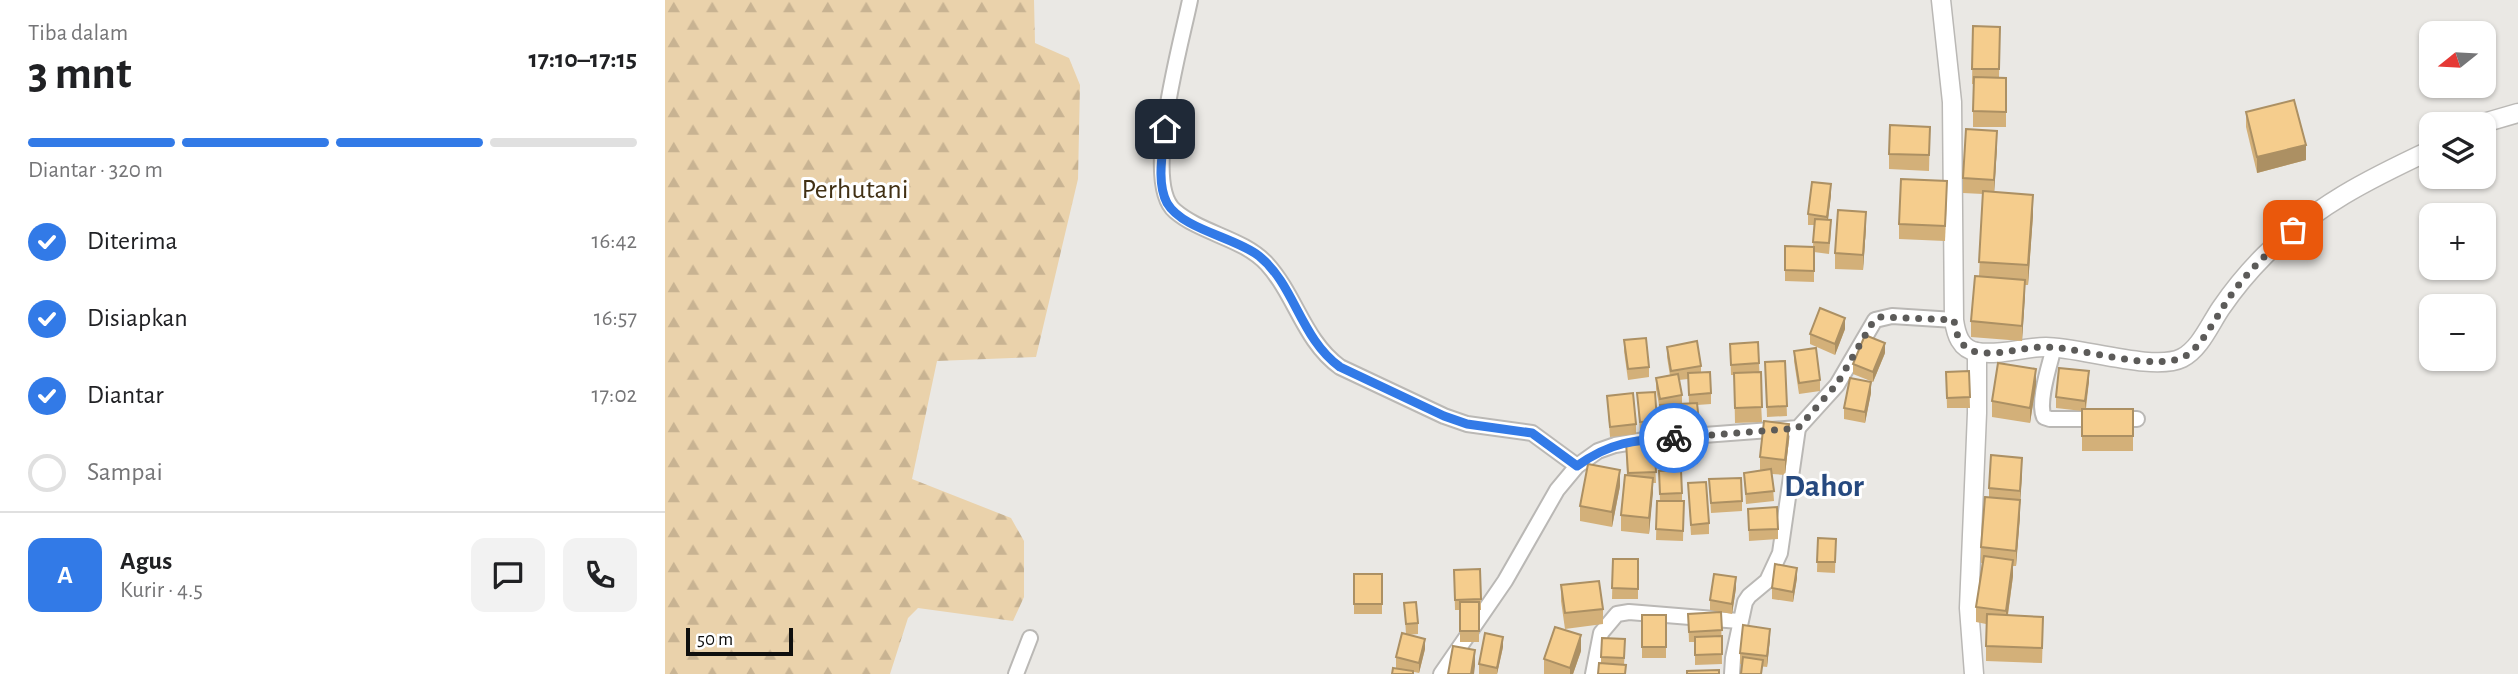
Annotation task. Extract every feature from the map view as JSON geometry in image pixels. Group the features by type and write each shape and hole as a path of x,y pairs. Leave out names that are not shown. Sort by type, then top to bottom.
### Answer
{"street":[{"path":"1190,0 1168,101 1162,184 1168,205 1193,223 1257,254 1268,265 1325,356 1340,367 1444,416 1467,424 1532,433 1577,466"},
{"path":"1941,0 1952,102 1954,320 1956,334 1961,342 1977,352 2054,347 2144,361 2171,361 2184,357 2197,345 2252,269 2293,230 2341,195 2419,156"},
{"path":"2496,119 2518,113"},
{"path":"1733,674 1739,621 1749,596 1767,580 1777,565 1798,428 1837,384 1874,320 1892,316 1954,320"},
{"path":"2054,347 2042,402 2044,417 2137,419"},
{"path":"1973,674 1969,608 1977,352"},
{"path":"1441,674 1505,581 1557,490 1577,466 1598,451 1651,439 1798,428"},
{"path":"1593,674 1601,633 1617,614 1629,612 1739,621"},
{"path":"1016,674 1030,638"}],"green space":[{"name":"Perhutani","path":"665,0 1034,0 1035,43 1069,58 1080,85 1078,179 1036,357 937,361 912,479 1011,518 1024,541 1024,597 1013,621 918,608 908,618 890,674 665,674"}],"building":[{"path":"1973,26 2000,27 1999,69 1972,69"},
{"path":"1974,77 2006,78 2006,112 1973,111"},
{"path":"2294,100 2306,145 2257,157 2246,112"},
{"path":"1890,125 1930,127 1929,155 1889,154"},
{"path":"1966,129 1997,131 1994,180 1963,178"},
{"path":"1901,179 1947,181 1945,226 1899,224"},
{"path":"1812,182 1831,184 1827,217 1808,214"},
{"path":"1983,191 2033,195 2028,265 1979,262"},
{"path":"1838,210 1866,212 1863,255 1835,253"},
{"path":"1815,219 1831,220 1829,243 1813,242"},
{"path":"1785,246 1814,247 1814,271 1785,270"},
{"path":"1975,276 2025,280 2022,326 1971,321"},
{"path":"1820,308 1845,318 1835,344 1810,334"},
{"path":"1865,335 1885,343 1873,372 1853,364"},
{"path":"1646,338 1649,367 1628,369 1624,340"},
{"path":"1697,341 1701,366 1671,371 1667,347"},
{"path":"1758,342 1759,363 1731,365 1730,344"},
{"path":"1816,348 1820,380 1799,383 1794,351"},
{"path":"1785,361 1787,406 1767,407 1765,362"},
{"path":"1998,363 2036,369 2030,408 1992,401"},
{"path":"2059,368 2089,371 2085,401 2056,397"},
{"path":"1969,371 1970,397 1947,398 1946,372"},
{"path":"1710,372 1711,393 1689,395 1688,373"},
{"path":"1761,372 1762,407 1735,408 1734,373"},
{"path":"1678,374 1682,395 1660,399 1656,378"},
{"path":"1850,378 1871,382 1865,412 1844,408"},
{"path":"1655,392 1657,421 1640,422 1637,393"},
{"path":"1633,393 1636,424 1610,427 1607,396"},
{"path":"1697,403 1699,421 1662,423 1660,405"},
{"path":"2082,409 2133,409 2133,436 2082,436"},
{"path":"1764,421 1789,424 1785,460 1760,457"},
{"path":"1695,436 1698,453 1675,457 1672,440"},
{"path":"1654,441 1656,472 1628,473 1626,442"},
{"path":"1991,455 2022,458 2020,491 1989,488"},
{"path":"1588,464 1620,470 1612,512 1580,506"},
{"path":"1771,469 1774,491 1746,494 1744,473"},
{"path":"1681,470 1682,493 1660,494 1659,471"},
{"path":"1625,475 1653,478 1649,518 1621,515"},
{"path":"1741,478 1742,501 1711,503 1709,479"},
{"path":"1706,482 1709,523 1691,525 1688,483"},
{"path":"1985,497 2020,500 2016,551 1981,547"},
{"path":"1657,501 1684,501 1683,531 1656,529"},
{"path":"1777,507 1778,529 1749,530 1748,509"},
{"path":"1818,538 1836,539 1835,562 1817,562"},
{"path":"1984,556 2013,560 2006,611 1976,607"},
{"path":"1613,559 1638,559 1638,589 1612,588"},
{"path":"1775,564 1797,568 1793,592 1772,588"},
{"path":"1480,569 1481,599 1455,600 1454,570"},
{"path":"1354,574 1382,574 1382,604 1354,604"},
{"path":"1714,574 1736,577 1732,604 1710,600"},
{"path":"1599,581 1603,609 1565,613 1561,585"},
{"path":"1416,602 1418,623 1406,624 1404,603"},
{"path":"1460,602 1479,602 1479,631 1460,631"},
{"path":"1721,612 1722,630 1689,632 1688,614"},
{"path":"1987,614 2043,617 2042,648 1986,646"},
{"path":"1642,615 1666,615 1666,647 1642,647"},
{"path":"1743,625 1770,629 1767,656 1740,653"},
{"path":"1555,627 1581,635 1570,668 1544,659"},
{"path":"1402,633 1425,639 1419,663 1396,657"},
{"path":"1485,633 1503,637 1497,668 1479,664"},
{"path":"1722,636 1722,654 1695,655 1695,637"},
{"path":"1602,638 1625,639 1624,658 1601,657"},
{"path":"1453,646 1475,650 1471,674 1448,674"},
{"path":"1743,657 1763,660 1761,674 1741,674"},
{"path":"1599,663 1626,665 1625,674 1598,674"},
{"path":"1393,668 1413,671 1413,674 1392,674"},
{"path":"1719,670 1719,674 1687,674 1687,671"}],"way so far":[{"path":"1674,438 1798,428 1837,384 1874,320 1881,317 1954,320 1956,334 1961,342 1977,352 2048,346 2144,361 2178,360 2197,345 2252,269 2293,230"}],"district":[{"name":"Dahor","path":"1824,486"}],"route":[{"path":"1165,129 1162,184 1168,205 1193,223 1257,254 1268,265 1325,356 1340,367 1444,416 1467,424 1532,433 1577,466 1598,451 1615,445 1674,438"}]}
